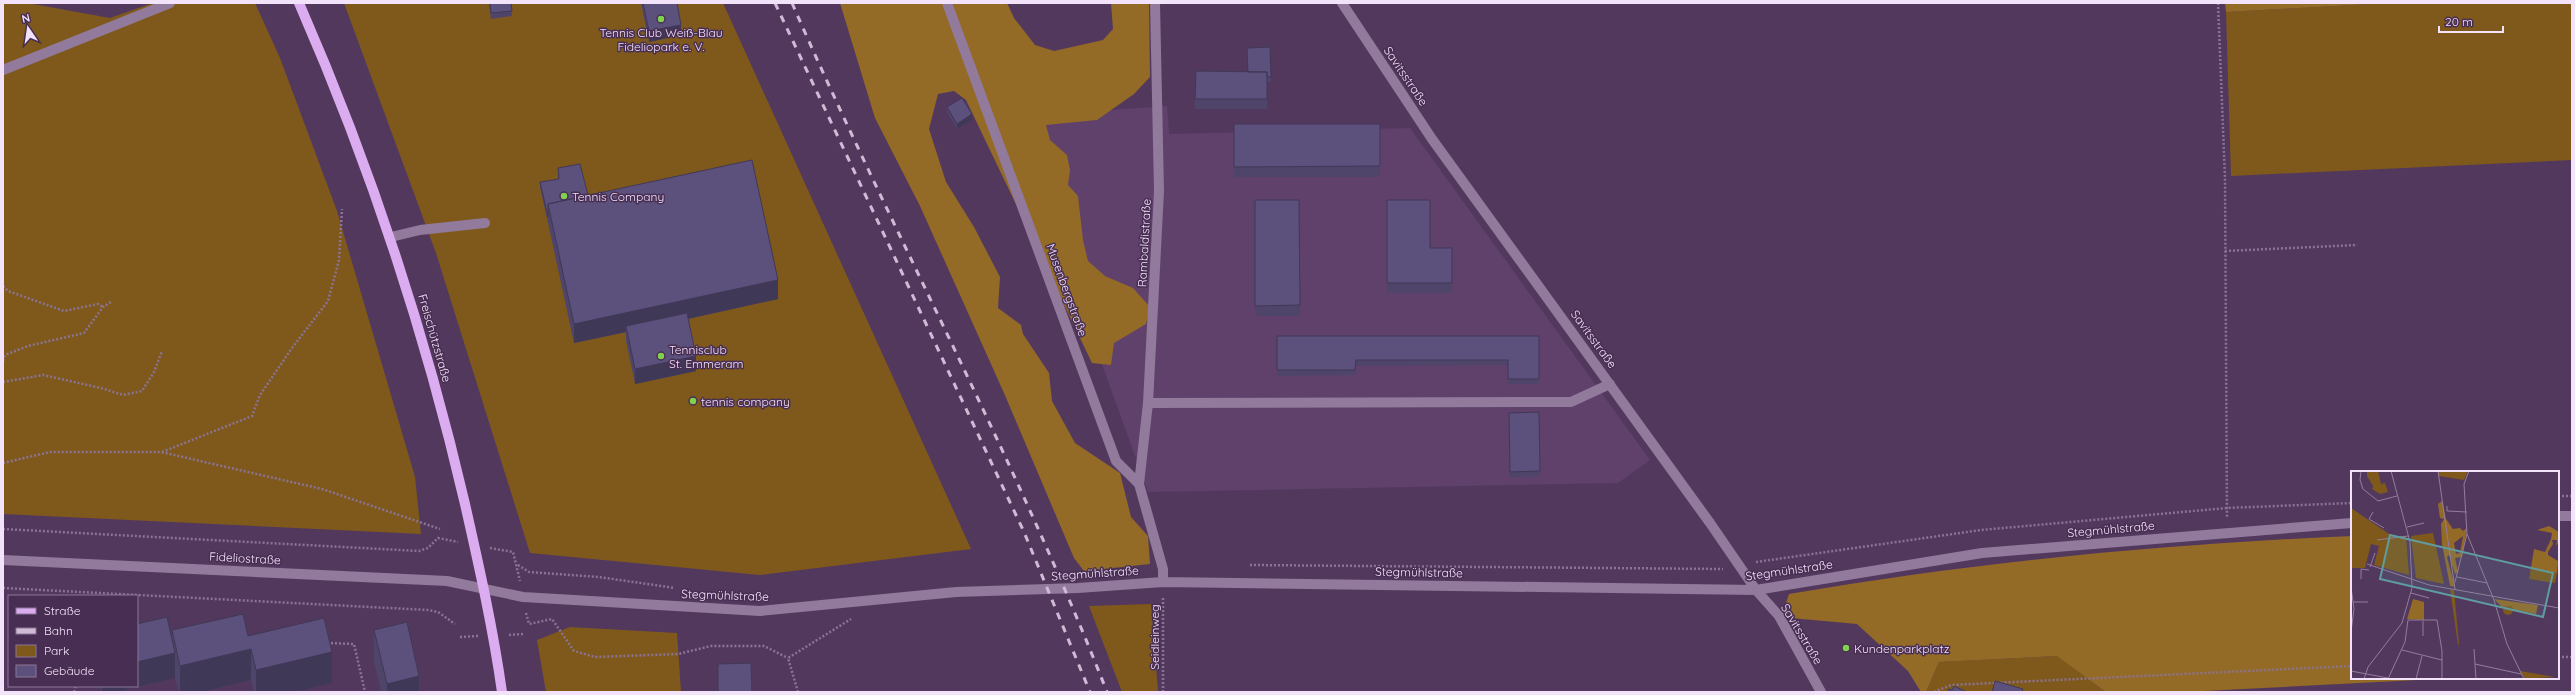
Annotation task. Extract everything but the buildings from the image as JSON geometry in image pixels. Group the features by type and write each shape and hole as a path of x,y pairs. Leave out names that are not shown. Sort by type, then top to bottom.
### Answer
{"main road":[{"name":"Freischützstraße","path":"299,3 342,105 391,238 427,356 485,588 502,692"}],"street":[{"path":"3,70 170,3"},
{"name":"Musenbergstraße","path":"947,3 1116,461 1139,484 1163,569 1163,582"},
{"name":"Rambaldistraße","path":"1139,484 1148,403 1159,191 1155,3"},
{"name":"Savitsstraße","path":"1342,3 1432,140 1610,384 1756,590 1779,616 1821,692"},
{"path":"391,238 420,230 485,223"},
{"path":"1148,403 1572,402 1610,384"},
{"path":"2559,516 2572,516"},
{"name":"Stegmühlstraße","path":"485,588 523,597 760,611 956,592 1078,588 1163,582 1756,590 1982,553 2351,523"},
{"name":"Fideliostraße","path":"3,560 441,581 485,588"}],"path":[{"path":"2218,3 2225,178 2227,533"},
{"path":"161,452 252,416 260,395 292,348 328,301 339,260 342,209"},
{"path":"2225,251 2357,245"},
{"path":"3,286 8,291 64,311 98,304 103,307"},
{"path":"3,361 5,355 28,346 84,334 103,307 111,302"},
{"path":"3,382 43,375 101,388 123,395 142,391 154,372 162,351"},
{"path":"3,463 50,452 161,452 322,489 440,529"},
{"path":"2559,496 2572,496"},
{"path":"3,529 419,551 428,548 438,538"},
{"path":"518,565 529,572 599,577 677,589"},
{"name":"Seidleinweg","path":"1162,692 1163,582"},
{"path":"3,588 428,610 438,612 455,624"},
{"path":"788,658 858,614 864,600"},
{"path":"529,624 552,619 574,651 595,658 678,654 711,646 764,646 788,658 798,692"},
{"path":"319,642 354,644 365,692"},
{"path":"2559,657 2572,657"},
{"path":"1934,692 1951,685 2351,666"}],"shaded area":[{"path":"840,3 1007,3 1014,18 1035,45 1054,51 1103,40 1113,29 1111,3 1149,3 1150,77 1134,94 1097,120 1046,125 1050,140 1067,155 1070,170 1068,185 1078,196 1083,240 1088,261 1105,276 1133,288 1150,307 1146,324 1114,343 1111,365 1092,363 966,100 954,91 938,94 929,129 946,182 974,227 1000,277 998,308 1021,325 1023,334 1049,373 1052,401 1075,443 1120,473 1131,517 1148,536 1150,564 1084,571 1074,558 1004,393 920,206 875,118"},
{"path":"2225,3 2389,3 2226,12"},
{"path":"1167,106 1169,134 1410,128 1650,460 1618,483 1148,492 1013,117"},
{"path":"2351,536 2351,679 2437,679 2184,692 2106,692 2057,656 1939,662 1926,692 1921,692 1908,671 1857,624 1791,618 1785,606 1789,594 1929,573 2140,549 2281,539"}],"green space":[{"path":"3,3 27,3 110,18 153,3 255,3 280,58 337,211 415,477 421,534 3,514"},
{"name":"tennis company","path":"344,3 723,3 971,549 760,575 530,553 436,253"},
{"path":"2389,3 2572,3 2572,160 2231,176 2226,12"},
{"path":"1151,604 1158,692 1122,692 1089,606"},
{"path":"570,627 677,633 681,692 546,692 537,640"},
{"path":"2058,656 2106,692 1926,692 1939,662"}],"railway":[{"path":"775,3 1024,532 1090,692"},
{"path":"792,3 871,175 994,432 1071,604 1107,692"}],"place":[{"name":"Tennis Club Weiß-Blau Fideliopark e. V.","path":"661,19"},
{"name":"Tennis Company","path":"564,196"},
{"name":"Tennisclub St. Emmeram","path":"661,356"},
{"name":"tennis company","path":"693,401"},
{"name":"Kundenparkplatz","path":"1846,648"}]}
